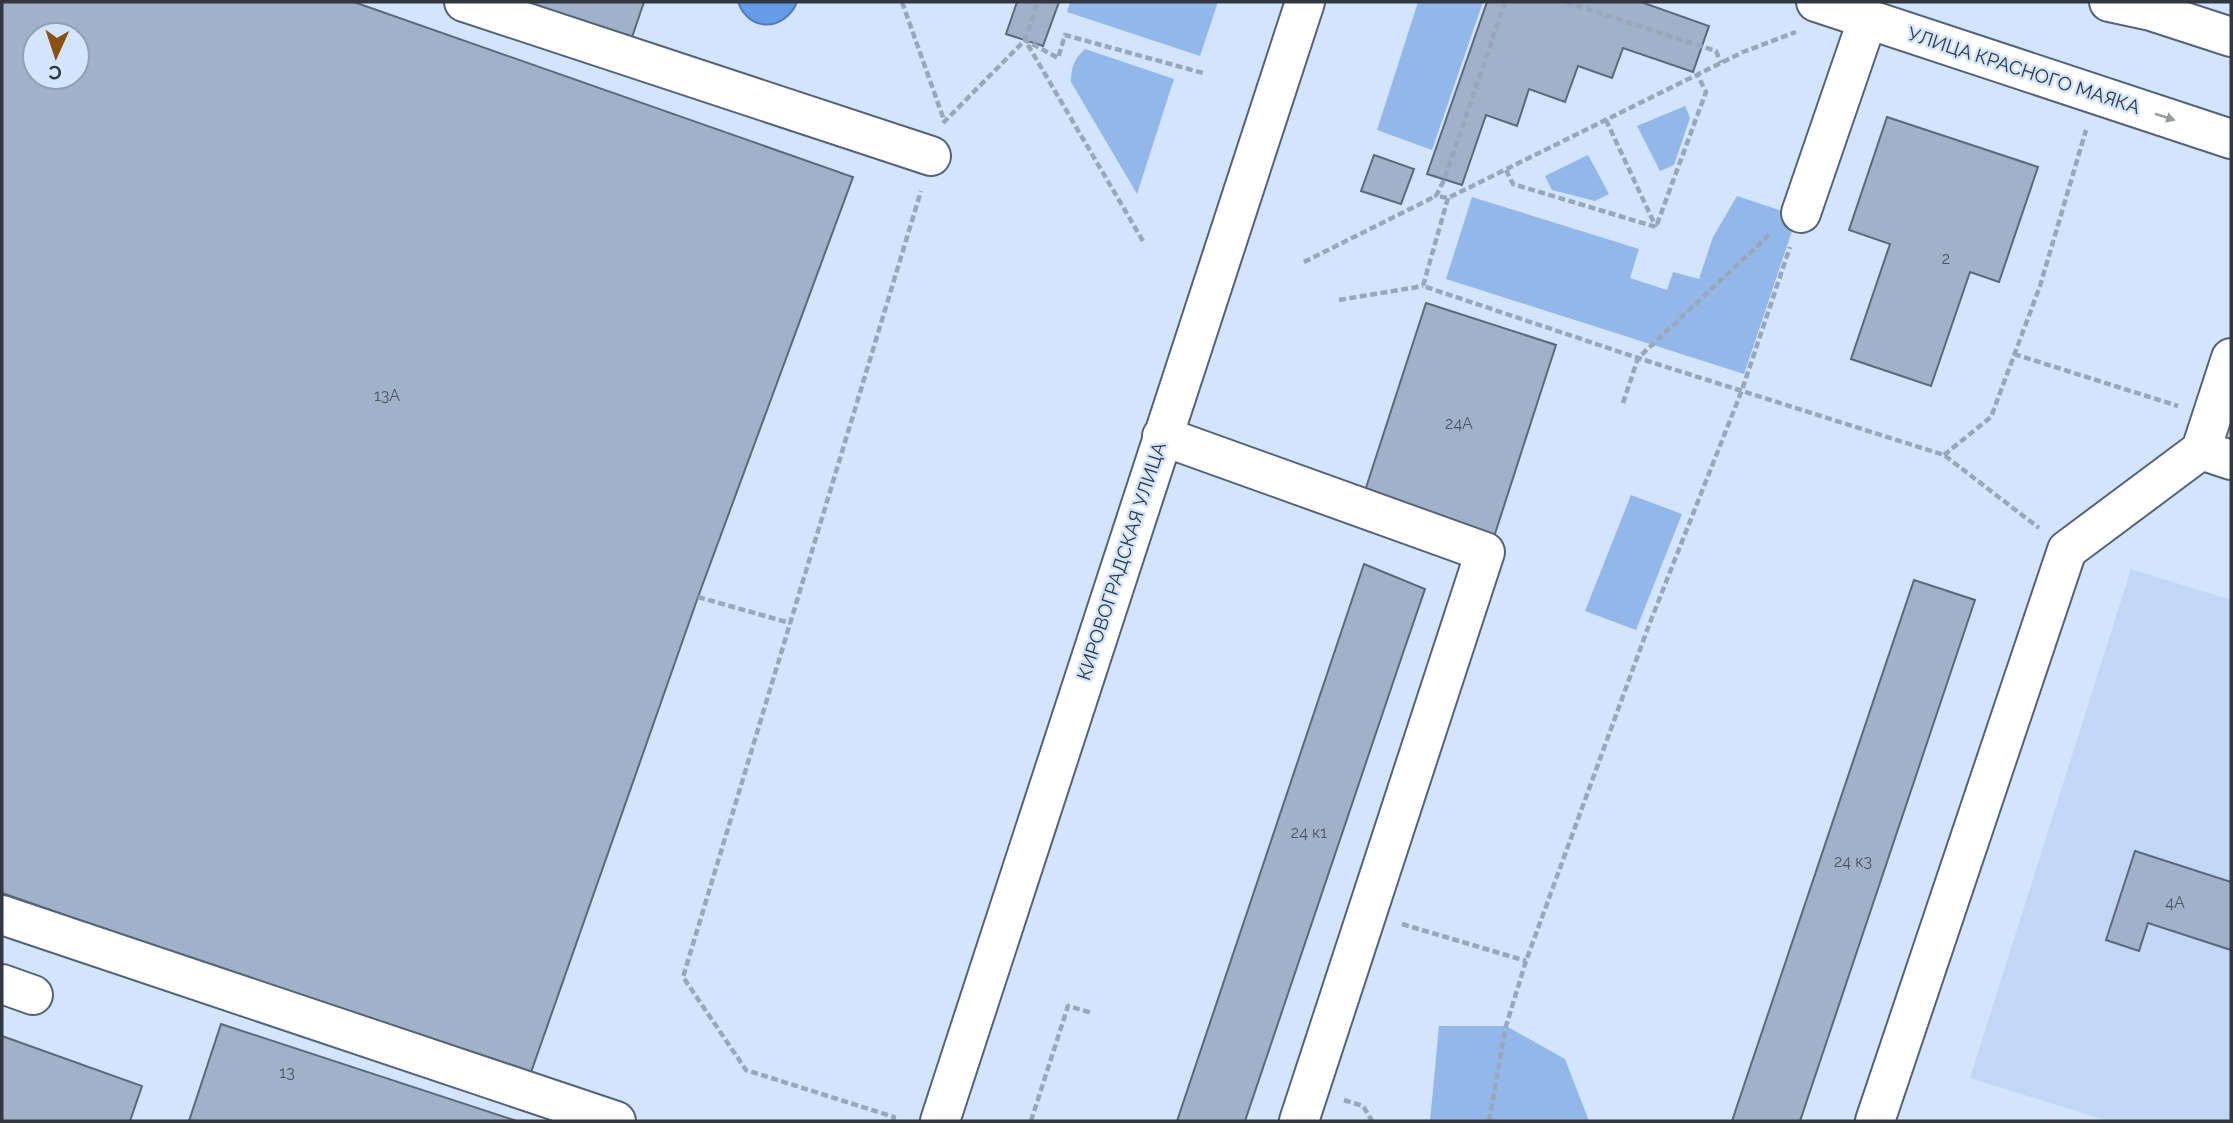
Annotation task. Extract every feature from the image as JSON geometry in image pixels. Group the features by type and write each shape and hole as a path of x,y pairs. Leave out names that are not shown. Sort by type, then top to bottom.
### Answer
{"street":[{"path":"464,2 932,156"},
{"name":"КИРОВОГРАДСКАЯ УЛИЦА","path":"940,1121 1305,2"},
{"name":"УЛИЦА КРАСНОГО МАЯКА","path":"1816,2 2231,139"},
{"path":"2109,2 2152,6 2231,37"},
{"path":"1803,207 1868,18"},
{"path":"1875,1121 2067,550 2214,442 2231,358"},
{"path":"1162,436 1485,552 1299,1121"},
{"path":"2,915 616,1121"}],"path":[{"path":"902,2 944,121"},
{"path":"893,1121 894,1117 746,1070 683,977 944,121 1025,40 1038,2"},
{"path":"1444,180 1505,2"},
{"path":"1566,2 1716,51 1721,63"},
{"path":"1025,40 1058,58 1065,34 1203,73"},
{"path":"1025,40 1143,241"},
{"path":"1656,227 1706,92 1697,75"},
{"path":"1605,121 1656,227"},
{"path":"1944,456 1991,417 2040,286 2088,123"},
{"path":"1506,170 1513,184 1656,227"},
{"path":"1304,262 1436,196"},
{"path":"1423,286 1448,198"},
{"path":"1623,403 1638,358 1803,207"},
{"path":"1489,1121 1506,1026 1526,961 1648,625 1742,390 1803,207"},
{"path":"1339,300 1423,286 1944,456 2067,550"},
{"path":"2014,354 2214,442"},
{"path":"698,597 790,623"},
{"path":"1413,927 1526,961"},
{"path":"1031,1121 1068,1006 1092,1013"},
{"path":"1363,1107 1372,1121"}],"shaded area":[{"path":"738,2 797,2 784,19 767,24 750,19"},
{"path":"1070,2 1218,2 1200,56 1067,12"},
{"path":"1418,2 1483,2 1432,150 1377,130"},
{"path":"1085,49 1174,79 1137,194 1071,82 1074,64"},
{"path":"1685,106 1690,118 1674,165 1660,171 1637,126"},
{"path":"1588,155 1609,194 1595,201 1552,190 1545,176"},
{"path":"1737,196 1797,216 1744,374 1446,279 1472,197 1639,249 1630,278 1667,290 1673,272 1699,279 1713,237"},
{"path":"1631,495 1682,514 1636,630 1585,611"},
{"path":"2131,569 2231,600 2231,1121 2108,1121 1970,1078"},
{"path":"1439,1026 1506,1026 1565,1059 1589,1121 1430,1121"}],"building":[{"path":"2,2 354,2 853,177 698,597 529,1078 2,893"},
{"path":"518,2 644,2 631,40"},
{"path":"1017,2 1059,2 1043,46 1006,34"},
{"path":"1487,2 1641,2 1709,26 1693,72 1623,48 1612,78 1578,66 1565,102 1529,89 1517,126 1486,115 1462,185 1427,174"},
{"path":"1887,117 2038,167 1999,282 1970,272 1931,386 1851,359 1890,244 1849,230"},
{"path":"1374,155 1414,169 1401,204 1361,191"},
{"path":"1426,303 1556,345 1492,543 1362,500"},
{"path":"1364,564 1425,589 1245,1121 1177,1121"},
{"path":"1914,580 1975,600 1800,1121 1732,1121"},
{"path":"2135,851 2231,882 2231,950 2148,923 2139,951 2106,940"},
{"path":"221,1024 517,1121 189,1121"},
{"path":"2,1036 142,1086 130,1121 2,1121"}]}
